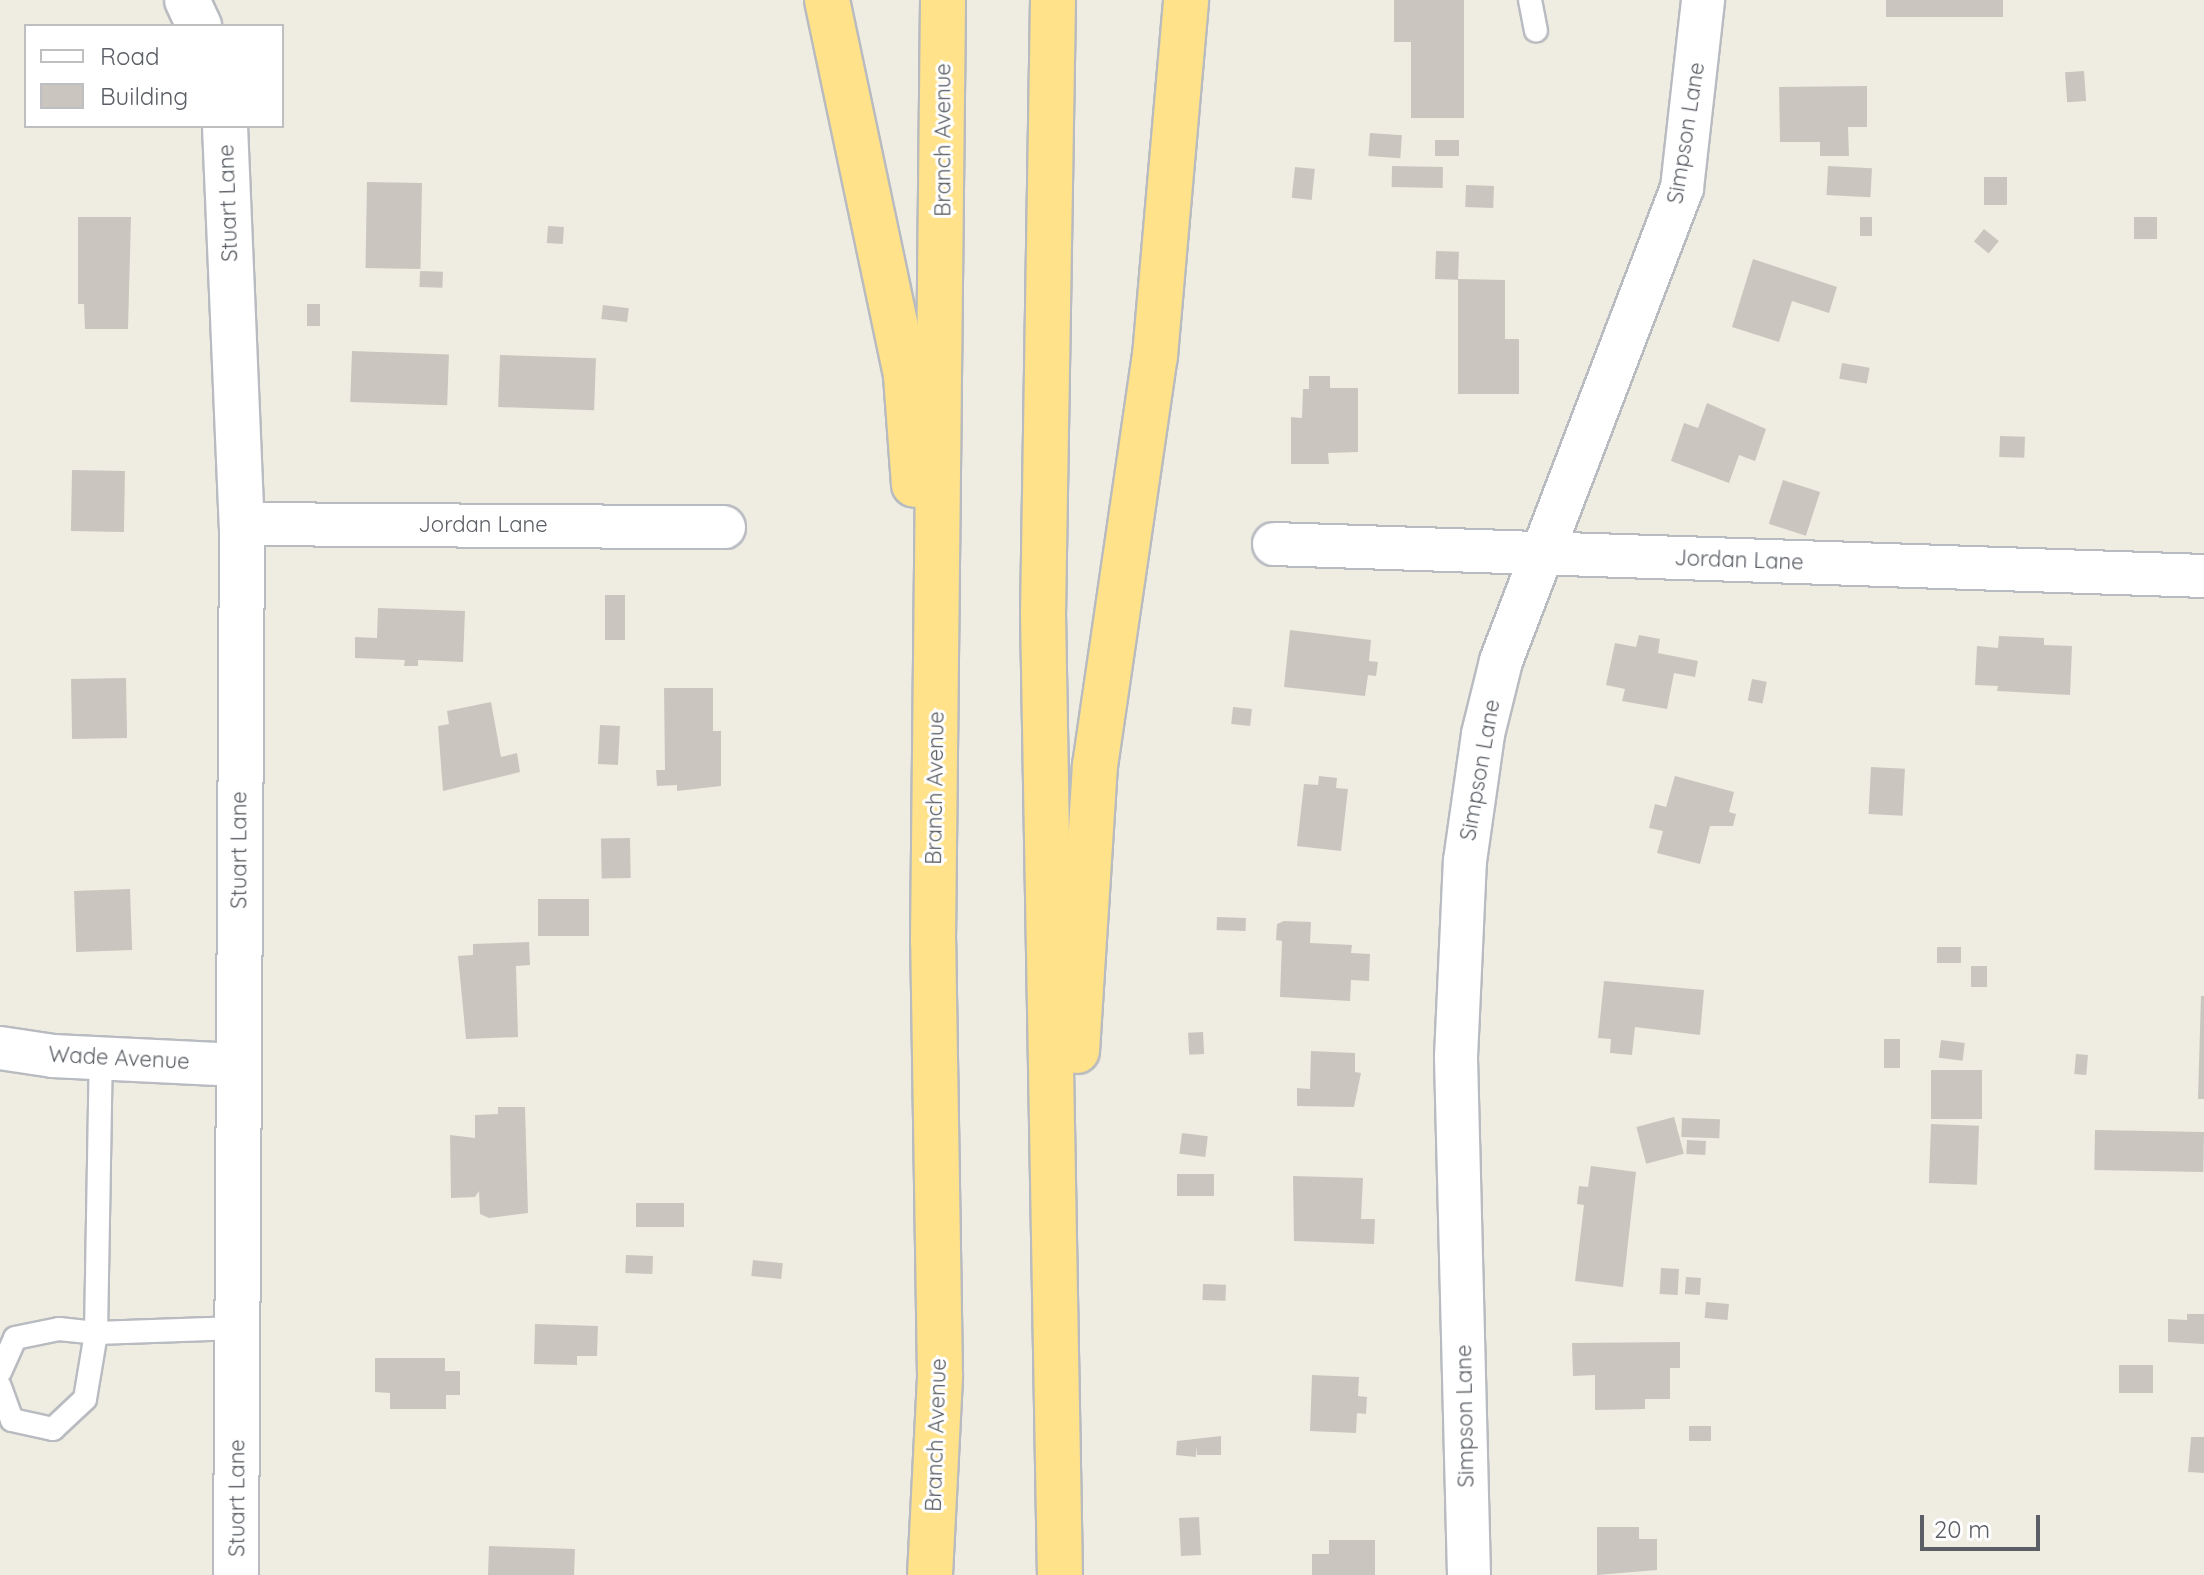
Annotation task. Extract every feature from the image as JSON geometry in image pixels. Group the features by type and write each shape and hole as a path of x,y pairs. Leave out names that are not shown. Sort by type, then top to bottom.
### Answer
{"highway":[{"path":"827,0 906,376 935,771"},
{"name":"Branch Avenue","path":"930,1575 940,1375 935,771 943,0"},
{"path":"1053,0 1043,613 1060,1575"},
{"path":"1058,1349 1095,766 1155,356 1186,0"}],"street":[{"path":"187,0 198,24"},
{"name":"Simpson Lane","path":"1469,1575 1456,1057 1465,861 1483,734 1501,661 1544,553 1617,345 1682,188 1703,0"},
{"name":"Stuart Lane","path":"225,128 242,524 236,1575"},
{"name":"Jordan Lane","path":"242,524 724,527"},
{"name":"Jordan Lane","path":"1274,544 2204,576"},
{"name":"Wade Avenue","path":"0,1048 101,1058 238,1065"}],"lane":[{"path":"1530,0 1536,30"},
{"path":"0,1387 12,1420 53,1429 85,1399 96,1333 101,1058"},
{"path":"0,1372 15,1338 59,1329 96,1333 238,1328"}],"building":[{"path":"1394,0 1464,0 1464,118 1411,118 1411,42 1394,42"},
{"path":"1886,0 2003,0 2003,17 1886,17"},
{"path":"2084,71 2086,101 2067,102 2065,72"},
{"path":"1867,86 1867,127 1848,127 1849,156 1820,156 1820,142 1780,142 1779,87"},
{"path":"1370,133 1402,135 1400,158 1368,156"},
{"path":"1435,140 1459,140 1459,156 1435,156"},
{"path":"1392,166 1443,167 1443,188 1392,187"},
{"path":"1828,166 1872,168 1870,197 1826,195"},
{"path":"1295,167 1315,169 1312,200 1292,198"},
{"path":"1984,177 2007,177 2007,205 1984,205"},
{"path":"367,182 422,183 420,269 365,268"},
{"path":"1466,185 1494,186 1493,208 1465,207"},
{"path":"78,217 131,217 128,329 85,329 84,304 78,304"},
{"path":"1860,217 1872,217 1872,236 1860,236"},
{"path":"2134,217 2157,217 2157,239 2134,239"},
{"path":"548,226 564,227 563,244 547,243"},
{"path":"1984,229 1999,241 1989,253 1974,241"},
{"path":"1436,251 1459,252 1458,280 1435,279"},
{"path":"1753,259 1837,287 1829,313 1792,301 1779,342 1732,327"},
{"path":"420,271 443,272 442,288 419,287"},
{"path":"1458,279 1505,280 1505,339 1519,339 1519,394 1458,394"},
{"path":"307,304 320,304 320,326 307,326"},
{"path":"603,305 629,308 627,322 601,319"},
{"path":"352,351 449,354 447,405 350,402"},
{"path":"500,355 596,358 594,410 498,407"},
{"path":"1842,363 1870,368 1867,384 1839,379"},
{"path":"1309,376 1330,376 1330,388 1358,388 1358,452 1328,453 1329,464 1291,464 1291,417 1302,418 1303,389 1309,389"},
{"path":"1707,403 1766,429 1755,461 1739,455 1729,483 1671,461 1684,423 1698,428"},
{"path":"2000,436 2025,437 2024,458 1999,457"},
{"path":"72,470 125,471 124,532 71,531"},
{"path":"1783,480 1820,492 1806,536 1769,524"},
{"path":"605,595 625,595 625,640 605,640"},
{"path":"378,608 465,611 463,662 418,660 418,666 404,666 405,660 355,658 355,637 377,638"},
{"path":"1290,630 1371,640 1369,661 1378,662 1376,676 1368,675 1365,696 1284,687"},
{"path":"1639,635 1660,639 1658,653 1698,661 1695,677 1674,673 1667,709 1622,701 1625,689 1606,685 1615,643 1636,647"},
{"path":"1999,636 2044,638 2044,645 2072,646 2070,695 1997,691 1998,686 1975,685 1977,646 1998,648"},
{"path":"126,678 127,738 72,739 71,679"},
{"path":"1752,679 1767,682 1763,703 1748,701"},
{"path":"664,688 713,688 713,731 721,731 721,786 677,791 677,785 657,786 656,770 665,770"},
{"path":"491,702 501,757 517,753 520,772 443,791 438,726 449,724 447,711"},
{"path":"1233,707 1252,709 1250,726 1231,724"},
{"path":"600,725 620,726 618,765 598,764"},
{"path":"1871,767 1905,769 1902,816 1869,814"},
{"path":"1319,776 1337,778 1336,788 1348,789 1341,851 1297,846 1304,784 1318,785"},
{"path":"1675,776 1734,792 1729,812 1736,814 1733,826 1710,826 1700,864 1657,853 1663,831 1649,828 1655,804 1666,807"},
{"path":"630,838 631,878 602,879 601,839"},
{"path":"130,889 132,950 76,952 74,891"},
{"path":"538,899 589,899 589,936 538,936"},
{"path":"1217,917 1246,918 1246,931 1217,930"},
{"path":"1284,921 1311,922 1310,943 1352,945 1351,953 1370,954 1369,981 1351,980 1350,1001 1280,997 1282,941 1276,940 1277,924"},
{"path":"529,942 530,965 516,966 518,1037 466,1039 458,956 473,955 473,944"},
{"path":"1937,947 1961,947 1961,963 1937,963"},
{"path":"1971,966 1987,966 1987,987 1971,987"},
{"path":"1604,981 1704,990 1700,1035 1635,1027 1632,1055 1610,1053 1611,1039 1598,1038"},
{"path":"2201,996 2204,996 2204,1099 2198,1099"},
{"path":"1203,1032 1204,1054 1189,1055 1188,1033"},
{"path":"1884,1039 1900,1039 1900,1068 1884,1068"},
{"path":"1941,1040 1965,1043 1963,1061 1939,1058"},
{"path":"1311,1051 1355,1053 1355,1072 1361,1073 1354,1107 1297,1106 1297,1088 1310,1089"},
{"path":"2076,1054 2088,1055 2086,1075 2074,1074"},
{"path":"1931,1070 1982,1070 1982,1119 1931,1119"},
{"path":"498,1107 525,1107 528,1213 489,1218 480,1214 479,1191 475,1197 451,1198 450,1135 475,1138 475,1115 498,1114"},
{"path":"1674,1117 1684,1154 1646,1164 1636,1127"},
{"path":"1682,1118 1720,1119 1719,1138 1681,1137"},
{"path":"1931,1124 1979,1126 1977,1185 1929,1183"},
{"path":"2095,1130 2204,1132 2203,1172 2094,1170"},
{"path":"1182,1133 1208,1136 1205,1157 1179,1154"},
{"path":"1687,1140 1706,1141 1705,1155 1686,1154"},
{"path":"1591,1166 1636,1172 1623,1287 1575,1281 1584,1205 1577,1204 1579,1186 1588,1187"},
{"path":"1177,1174 1214,1174 1214,1196 1177,1196"},
{"path":"1293,1176 1363,1178 1361,1219 1375,1219 1374,1244 1294,1241"},
{"path":"636,1203 684,1203 684,1227 636,1227"},
{"path":"626,1255 653,1256 652,1274 625,1273"},
{"path":"753,1260 783,1263 781,1279 751,1276"},
{"path":"1661,1268 1679,1269 1678,1295 1660,1294"},
{"path":"1686,1277 1701,1278 1700,1295 1685,1294"},
{"path":"1203,1284 1226,1285 1225,1301 1202,1300"},
{"path":"1706,1302 1729,1304 1728,1320 1705,1318"},
{"path":"2187,1314 2204,1314 2204,1344 2168,1342 2168,1319 2187,1320"},
{"path":"535,1324 598,1326 597,1356 577,1356 577,1365 534,1364"},
{"path":"1680,1342 1680,1368 1670,1368 1670,1399 1645,1399 1645,1409 1595,1410 1595,1375 1573,1376 1572,1343"},
{"path":"375,1358 445,1358 445,1371 460,1371 460,1395 446,1395 446,1409 390,1409 390,1393 375,1392"},
{"path":"2119,1365 2153,1365 2153,1393 2119,1393"},
{"path":"1312,1375 1359,1377 1358,1396 1367,1397 1366,1414 1357,1413 1356,1433 1310,1431"},
{"path":"1689,1426 1711,1426 1711,1441 1689,1441"},
{"path":"1221,1436 1221,1455 1197,1455 1196,1446 1196,1457 1176,1455 1177,1441"},
{"path":"2191,1437 2204,1437 2204,1473 2188,1472"},
{"path":"1199,1517 1201,1555 1181,1556 1179,1518"},
{"path":"1597,1527 1639,1527 1639,1539 1657,1539 1657,1570 1597,1575"},
{"path":"1329,1540 1375,1540 1375,1575 1312,1575 1312,1554 1329,1554"},
{"path":"489,1546 575,1549 574,1575 488,1575"}]}
